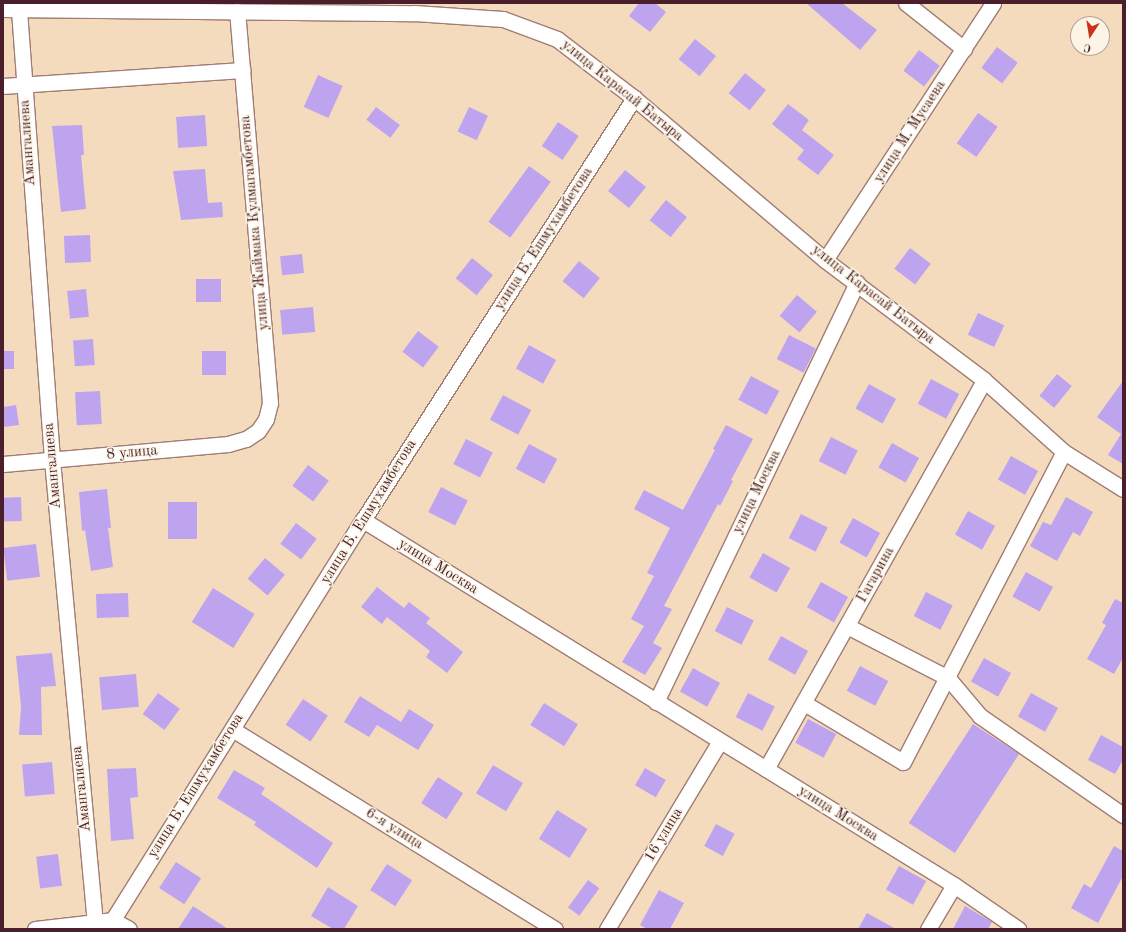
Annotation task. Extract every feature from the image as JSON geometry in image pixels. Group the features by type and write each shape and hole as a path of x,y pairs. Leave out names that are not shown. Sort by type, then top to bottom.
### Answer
{"street":[{"path":"906,3 964,49"},
{"name":"улица М. Мусаева","path":"825,260 993,3"},
{"name":"улица Карасай Батыра","path":"3,9 237,11 414,8 503,19 558,39 634,98 825,260 857,282 984,380 1064,452 1123,489"},
{"name":"Амангалиева","path":"19,10 52,460 105,924"},
{"name":"улица Жаймака Кулмагамбетова","path":"237,11 270,403 266,419 258,431"},
{"path":"3,86 242,70"},
{"name":"улица Б. Ешмухамбетова","path":"105,924 232,729 363,520 634,98"},
{"name":"улица Москва","path":"656,702 857,282"},
{"name":"Гагарина","path":"766,769 984,380"},
{"name":"8 улица","path":"3,464 228,444 246,439 258,431"},
{"path":"804,703 903,762 948,678 1064,452"},
{"name":"улица Москва","path":"363,520 954,885 1018,929"},
{"path":"847,626 948,678 980,716 1123,815"},
{"name":"6-я улица","path":"232,729 555,929"},
{"name":"16 улица","path":"607,929 720,741"},
{"path":"928,929 954,885"},
{"path":"35,929 105,924 129,929"}],"building":[{"path":"639,3 655,3 666,12 650,32 629,16"},
{"path":"806,3 842,3 877,30 860,50"},
{"path":"695,39 716,56 700,76 679,59"},
{"path":"997,47 1018,63 1002,83 981,68"},
{"path":"919,50 940,66 924,86 903,71"},
{"path":"745,73 766,90 750,110 729,93"},
{"path":"318,75 343,86 328,118 304,107"},
{"path":"788,104 809,120 802,130 834,155 818,175 797,159 804,150 772,124"},
{"path":"376,107 400,125 390,138 366,120"},
{"path":"469,107 488,116 477,140 458,131"},
{"path":"978,113 998,127 976,157 957,143"},
{"path":"205,115 207,146 178,148 176,117"},
{"path":"558,122 579,136 563,160 542,146"},
{"path":"82,125 84,155 81,155 86,209 61,212 52,126"},
{"path":"529,166 551,182 510,238 488,222"},
{"path":"205,169 208,203 222,202 223,217 181,220 173,171"},
{"path":"625,170 646,187 629,208 608,191"},
{"path":"666,200 687,217 671,237 650,220"},
{"path":"90,235 91,262 65,263 64,236"},
{"path":"910,248 931,264 915,284 894,269"},
{"path":"302,254 304,273 282,275 280,256"},
{"path":"472,258 493,275 477,295 456,278"},
{"path":"579,261 600,278 584,298 563,281"},
{"path":"196,279 221,279 221,302 196,302"},
{"path":"86,289 89,317 70,319 67,291"},
{"path":"797,295 817,312 800,332 780,316"},
{"path":"313,307 315,332 282,335 280,310"},
{"path":"978,313 1004,325 994,347 968,335"},
{"path":"418,331 439,347 423,367 402,352"},
{"path":"789,335 816,349 803,373 777,359"},
{"path":"93,339 95,365 75,366 73,340"},
{"path":"529,345 556,360 543,384 516,369"},
{"path":"3,351 14,351 14,369 3,369"},
{"path":"202,351 226,351 226,375 202,375"},
{"path":"1057,374 1072,386 1054,408 1039,396"},
{"path":"751,376 779,391 767,415 738,400"},
{"path":"931,379 959,394 946,419 918,404"},
{"path":"1123,381 1123,464 1108,455 1121,434 1097,417"},
{"path":"869,384 896,399 883,424 855,408"},
{"path":"100,391 102,424 77,425 75,392"},
{"path":"503,395 531,410 518,435 490,420"},
{"path":"16,405 19,425 3,427 3,407"},
{"path":"726,425 753,439 731,480 733,481 720,506 718,504 664,606 672,609 653,643 662,648 645,675 622,662 644,626 631,619 654,576 647,573 670,528 634,509 644,490 683,510 715,450 713,449"},
{"path":"831,437 858,451 845,475 819,461"},
{"path":"466,439 493,453 480,478 453,464"},
{"path":"892,443 919,458 906,483 878,467"},
{"path":"529,444 557,459 544,484 516,469"},
{"path":"1011,456 1038,471 1025,495 998,480"},
{"path":"308,465 329,481 313,501 292,486"},
{"path":"441,487 468,501 455,526 428,512"},
{"path":"107,489 111,528 108,528 113,567 91,571 85,530 82,531 79,492"},
{"path":"21,497 22,521 4,522 3,498"},
{"path":"1066,497 1093,512 1080,536 1073,532 1057,561 1030,546 1043,522 1051,525"},
{"path":"168,502 197,502 197,539 168,539"},
{"path":"968,511 995,526 982,550 955,535"},
{"path":"801,514 828,528 815,552 789,538"},
{"path":"853,518 880,533 867,558 839,542"},
{"path":"296,523 317,539 301,559 280,544"},
{"path":"36,544 40,577 7,581 3,548"},
{"path":"763,553 790,568 777,593 749,577"},
{"path":"265,558 285,575 268,595 248,579"},
{"path":"1026,572 1053,587 1040,612 1012,596"},
{"path":"821,582 848,597 834,622 807,607"},
{"path":"377,587 404,608 409,602 430,618 426,623 463,652 447,673 426,657 430,651 387,617 382,624 361,607"},
{"path":"213,588 255,614 233,648 192,622"},
{"path":"926,592 953,606 940,630 914,616"},
{"path":"128,593 129,617 97,618 96,594"},
{"path":"1115,599 1123,603 1123,658 1114,674 1087,659 1106,625 1102,623"},
{"path":"727,607 754,621 741,645 715,631"},
{"path":"781,636 808,651 795,675 768,660"},
{"path":"52,653 56,686 41,687 42,735 19,735 21,707 16,656"},
{"path":"984,658 1011,673 998,697 971,682"},
{"path":"860,666 888,681 875,706 847,691"},
{"path":"693,668 720,683 707,707 680,692"},
{"path":"136,674 139,707 102,710 99,677"},
{"path":"158,693 180,709 165,730 143,714"},
{"path":"748,693 775,707 762,731 736,717"},
{"path":"1031,693 1058,708 1045,732 1018,717"},
{"path":"360,696 401,722 409,709 434,725 418,750 377,725 369,737 344,722"},
{"path":"303,699 328,716 311,741 286,725"},
{"path":"544,703 578,724 564,746 530,725"},
{"path":"808,719 836,734 824,758 795,743"},
{"path":"973,724 1019,754 955,853 909,823"},
{"path":"1101,735 1123,747 1123,760 1115,774 1088,760"},
{"path":"52,762 55,794 25,796 22,765"},
{"path":"493,765 523,783 506,811 476,793"},
{"path":"136,768 138,797 130,798 134,839 111,841 107,769"},
{"path":"645,768 666,780 656,797 635,785"},
{"path":"234,770 265,788 261,794 333,843 317,868 254,825 256,822 217,798"},
{"path":"438,777 463,793 446,819 421,803"},
{"path":"557,810 588,829 570,858 539,839"},
{"path":"716,824 735,834 723,856 704,846"},
{"path":"1114,846 1123,851 1123,876 1098,923 1071,908 1084,884 1091,888"},
{"path":"58,854 62,886 40,888 36,857"},
{"path":"176,862 201,878 184,904 159,888"},
{"path":"387,864 412,880 395,906 370,890"},
{"path":"899,866 926,881 913,905 886,890"},
{"path":"588,880 599,888 579,916 568,908"},
{"path":"328,887 358,906 344,929 333,929 311,916"},
{"path":"659,890 684,903 670,929 647,929 640,925"},
{"path":"193,906 228,929 178,929"},
{"path":"965,906 992,922 988,929 953,929"},
{"path":"867,913 896,929 858,929"}]}
